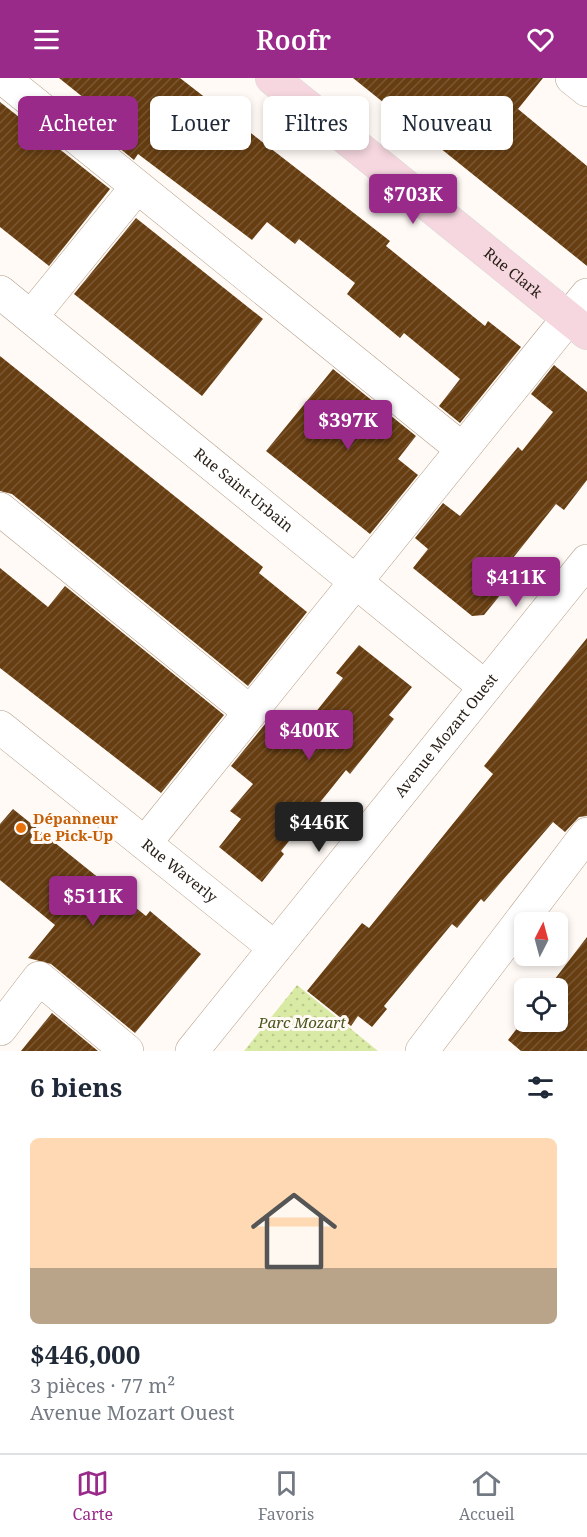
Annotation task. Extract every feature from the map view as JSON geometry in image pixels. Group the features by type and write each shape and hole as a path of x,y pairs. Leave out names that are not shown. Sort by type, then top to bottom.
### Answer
{"main road":[{"name":"Rue Clark","path":"272,78 581,315"}],"street":[{"path":"3,78 462,449"},
{"path":"572,78 587,90"},
{"path":"31,317 137,187"},
{"name":"Rue Saint-Urbain","path":"0,292 485,687"},
{"path":"145,843 462,449 581,315"},
{"path":"0,509 250,712"},
{"name":"Avenue Mozart Ouest","path":"192,1051 587,561"},
{"name":"Rue Waverly","path":"4,740 145,843 274,948"},
{"path":"422,1051 587,834"},
{"path":"0,1029 39,978 127,1051"}],"green space":[{"name":"Parc Mozart","path":"297,985 378,1051 244,1051"}],"building":[{"path":"59,78 180,78 203,96 150,96 150,150 251,150 251,133 263,142 263,150 273,150 390,241 386,246 485,326 488,321 521,347 460,423 439,406 460,379 404,333 400,338 347,294 355,283 299,239 295,244 267,222 252,240 138,154 134,160 122,150 138,150 138,96 82,96"},
{"path":"353,78 543,78 518,109 587,166 587,266 443,150 513,150 513,96 381,96 381,100"},
{"path":"0,102 18,116 18,150 61,150 110,189 49,266 0,227"},
{"path":"136,218 263,319 202,396 74,294"},
{"path":"0,356 263,567 259,573 307,612 248,686 12,494 0,491"},
{"path":"554,365 587,392 587,480 564,510 556,504 513,558 523,567 484,615 472,616 413,568 428,549 415,538 443,503 460,516 518,447 522,451 553,412 531,394"},
{"path":"333,369 416,436 398,459 418,475 370,534 266,451"},
{"path":"0,568 48,607 65,586 224,715 161,793 0,668"},
{"path":"587,638 587,816 579,817 565,832 553,822 484,902 481,899 457,928 452,924 384,1006 387,1009 372,1027 358,1016 351,1026 307,991 362,923 369,928 493,774 484,766"},
{"path":"359,645 412,687 389,715 394,719 350,774 346,770 281,851 284,854 262,882 219,847 241,819 230,811 253,784 231,766 274,713 299,733 343,678 336,673"},
{"path":"13,809 146,916 150,911 201,954 135,1033 51,964 28,958 55,925 0,880 0,824"},
{"path":"587,937 587,1051 521,1051 508,1040 514,1032 568,1032 568,978 556,978 565,966 568,966 568,962"},
{"path":"52,1013 98,1051 21,1051"}],"place":[{"name":"Dépanneur Le Pick-Up","path":"21,828"}]}
